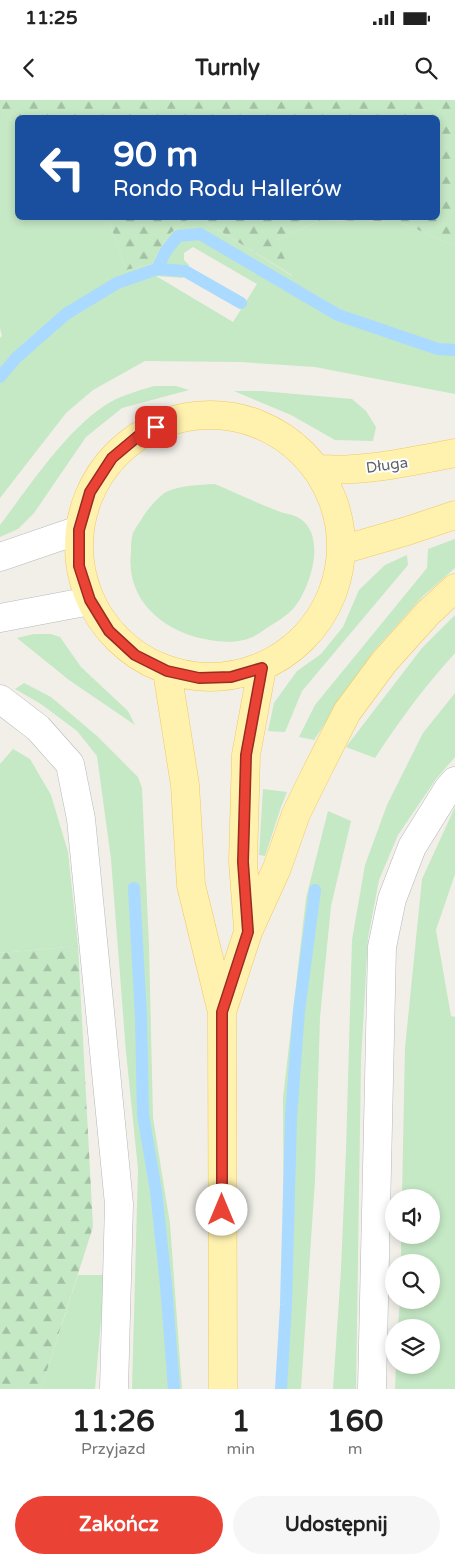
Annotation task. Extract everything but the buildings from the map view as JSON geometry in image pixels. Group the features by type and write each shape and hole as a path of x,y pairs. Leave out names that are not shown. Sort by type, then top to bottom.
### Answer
{"main road":[{"path":"221,415 261,424 295,445 318,469 336,507 345,549 338,581 322,617 296,647 262,668 231,677 199,678 167,671 135,655 109,631 90,600 79,566 79,530 90,492 112,458 143,432 180,417 221,415"},
{"name":"Długa","path":"318,469 338,470 396,465 455,453"},
{"path":"345,549 407,531 455,514"},
{"path":"222,1012 248,932 277,868 296,814 348,712 384,662 428,613 455,588"},
{"path":"248,932 243,862 246,755 262,668"},
{"path":"167,671 185,785 191,884 222,1012 222,1389"}],"street":[{"path":"0,557 79,530"},
{"path":"0,618 90,600"},
{"path":"0,699 38,728 70,764 81,819 119,1204 114,1389"},
{"path":"372,1389 382,947 392,898 412,847 448,789 455,782"}],"green space":[{"path":"0,100 455,100 455,246 400,222 321,220 440,220 440,115 15,115 15,125 0,107"},
{"path":"0,107 12,121 15,120 15,220 106,220 110,224 126,270 152,264 167,236 187,220 202,220 292,276 276,240 321,220 400,222 455,246 455,394 315,367 241,362 145,361 93,390 66,413 0,498 0,338 2,336 0,328","holes":["193,247 257,284 233,322 156,276 183,278 189,265 184,260 184,253"]},
{"path":"106,220 187,220 167,236 152,264 126,270 110,224"},
{"path":"202,220 321,220 276,240 293,276"},
{"path":"154,386 176,386 189,390 122,408 86,437 34,513 18,529 0,537 0,525 61,445 89,417 110,402"},
{"path":"234,391 261,391 352,399 366,411 376,427 373,441 335,440 291,415"},
{"path":"215,484 270,508 299,518 308,526 313,537 314,550 310,577 299,601 292,610 255,636 230,642 193,636 164,622 151,612 141,600 134,585 131,570 131,542 133,533 156,501 166,492 178,488"},
{"path":"455,539 455,568 423,596 373,652 314,740 299,737 315,705 427,568 428,549"},
{"path":"407,555 408,565 302,691 285,732 268,731 274,703 297,671 321,654 343,627 359,590 385,565"},
{"path":"455,615 455,653 413,704 375,758 346,747 422,648"},
{"path":"34,634 51,634 60,637 81,667 128,711 135,725 69,680 17,638"},
{"path":"24,683 51,697 97,736 138,777 142,788 149,946 153,1118 170,1224 182,1389 132,1389 138,1169 126,1052 111,859 97,756 77,731 41,704 15,689"},
{"path":"455,693 455,757 436,779 398,835 379,880 368,938 361,1061 356,1389 333,1389 341,1270 352,940 365,865 387,805 423,733"},
{"path":"13,749 30,759 51,795 68,852 78,946 0,953 0,764"},
{"path":"263,789 287,792 265,856 259,855"},
{"path":"455,807 455,874 436,930 451,1016 455,1017 455,1389 395,1389 396,1374 440,1374 440,1319 399,1319 399,1309 440,1309 440,1254 401,1254 401,1244 440,1244 440,1189 402,1189 405,1048 422,879"},
{"path":"328,811 351,821 331,906 320,1017 315,1180 301,1389 277,1389 284,1270 283,1098 306,898"},
{"path":"78,946 93,1227 41,1389 0,1389 0,953"},
{"path":"78,1275 105,1275 95,1389 41,1389"}],"waterway":[{"path":"157,269 166,251 178,236 200,234 338,315 438,349 455,350"},
{"path":"0,377 16,358 66,314 117,283 157,269 185,271 241,303"},
{"path":"134,888 141,1017 143,1115 156,1191 174,1389"},
{"path":"281,1389 286,1305 291,1117 299,1011 315,890"}],"route":[{"path":"156,427 143,432 112,458 90,492 79,530 79,566 90,600 109,631 135,655 167,671 199,678 231,677 262,668 246,755 243,862 248,932 222,1012 222,1210"}]}
